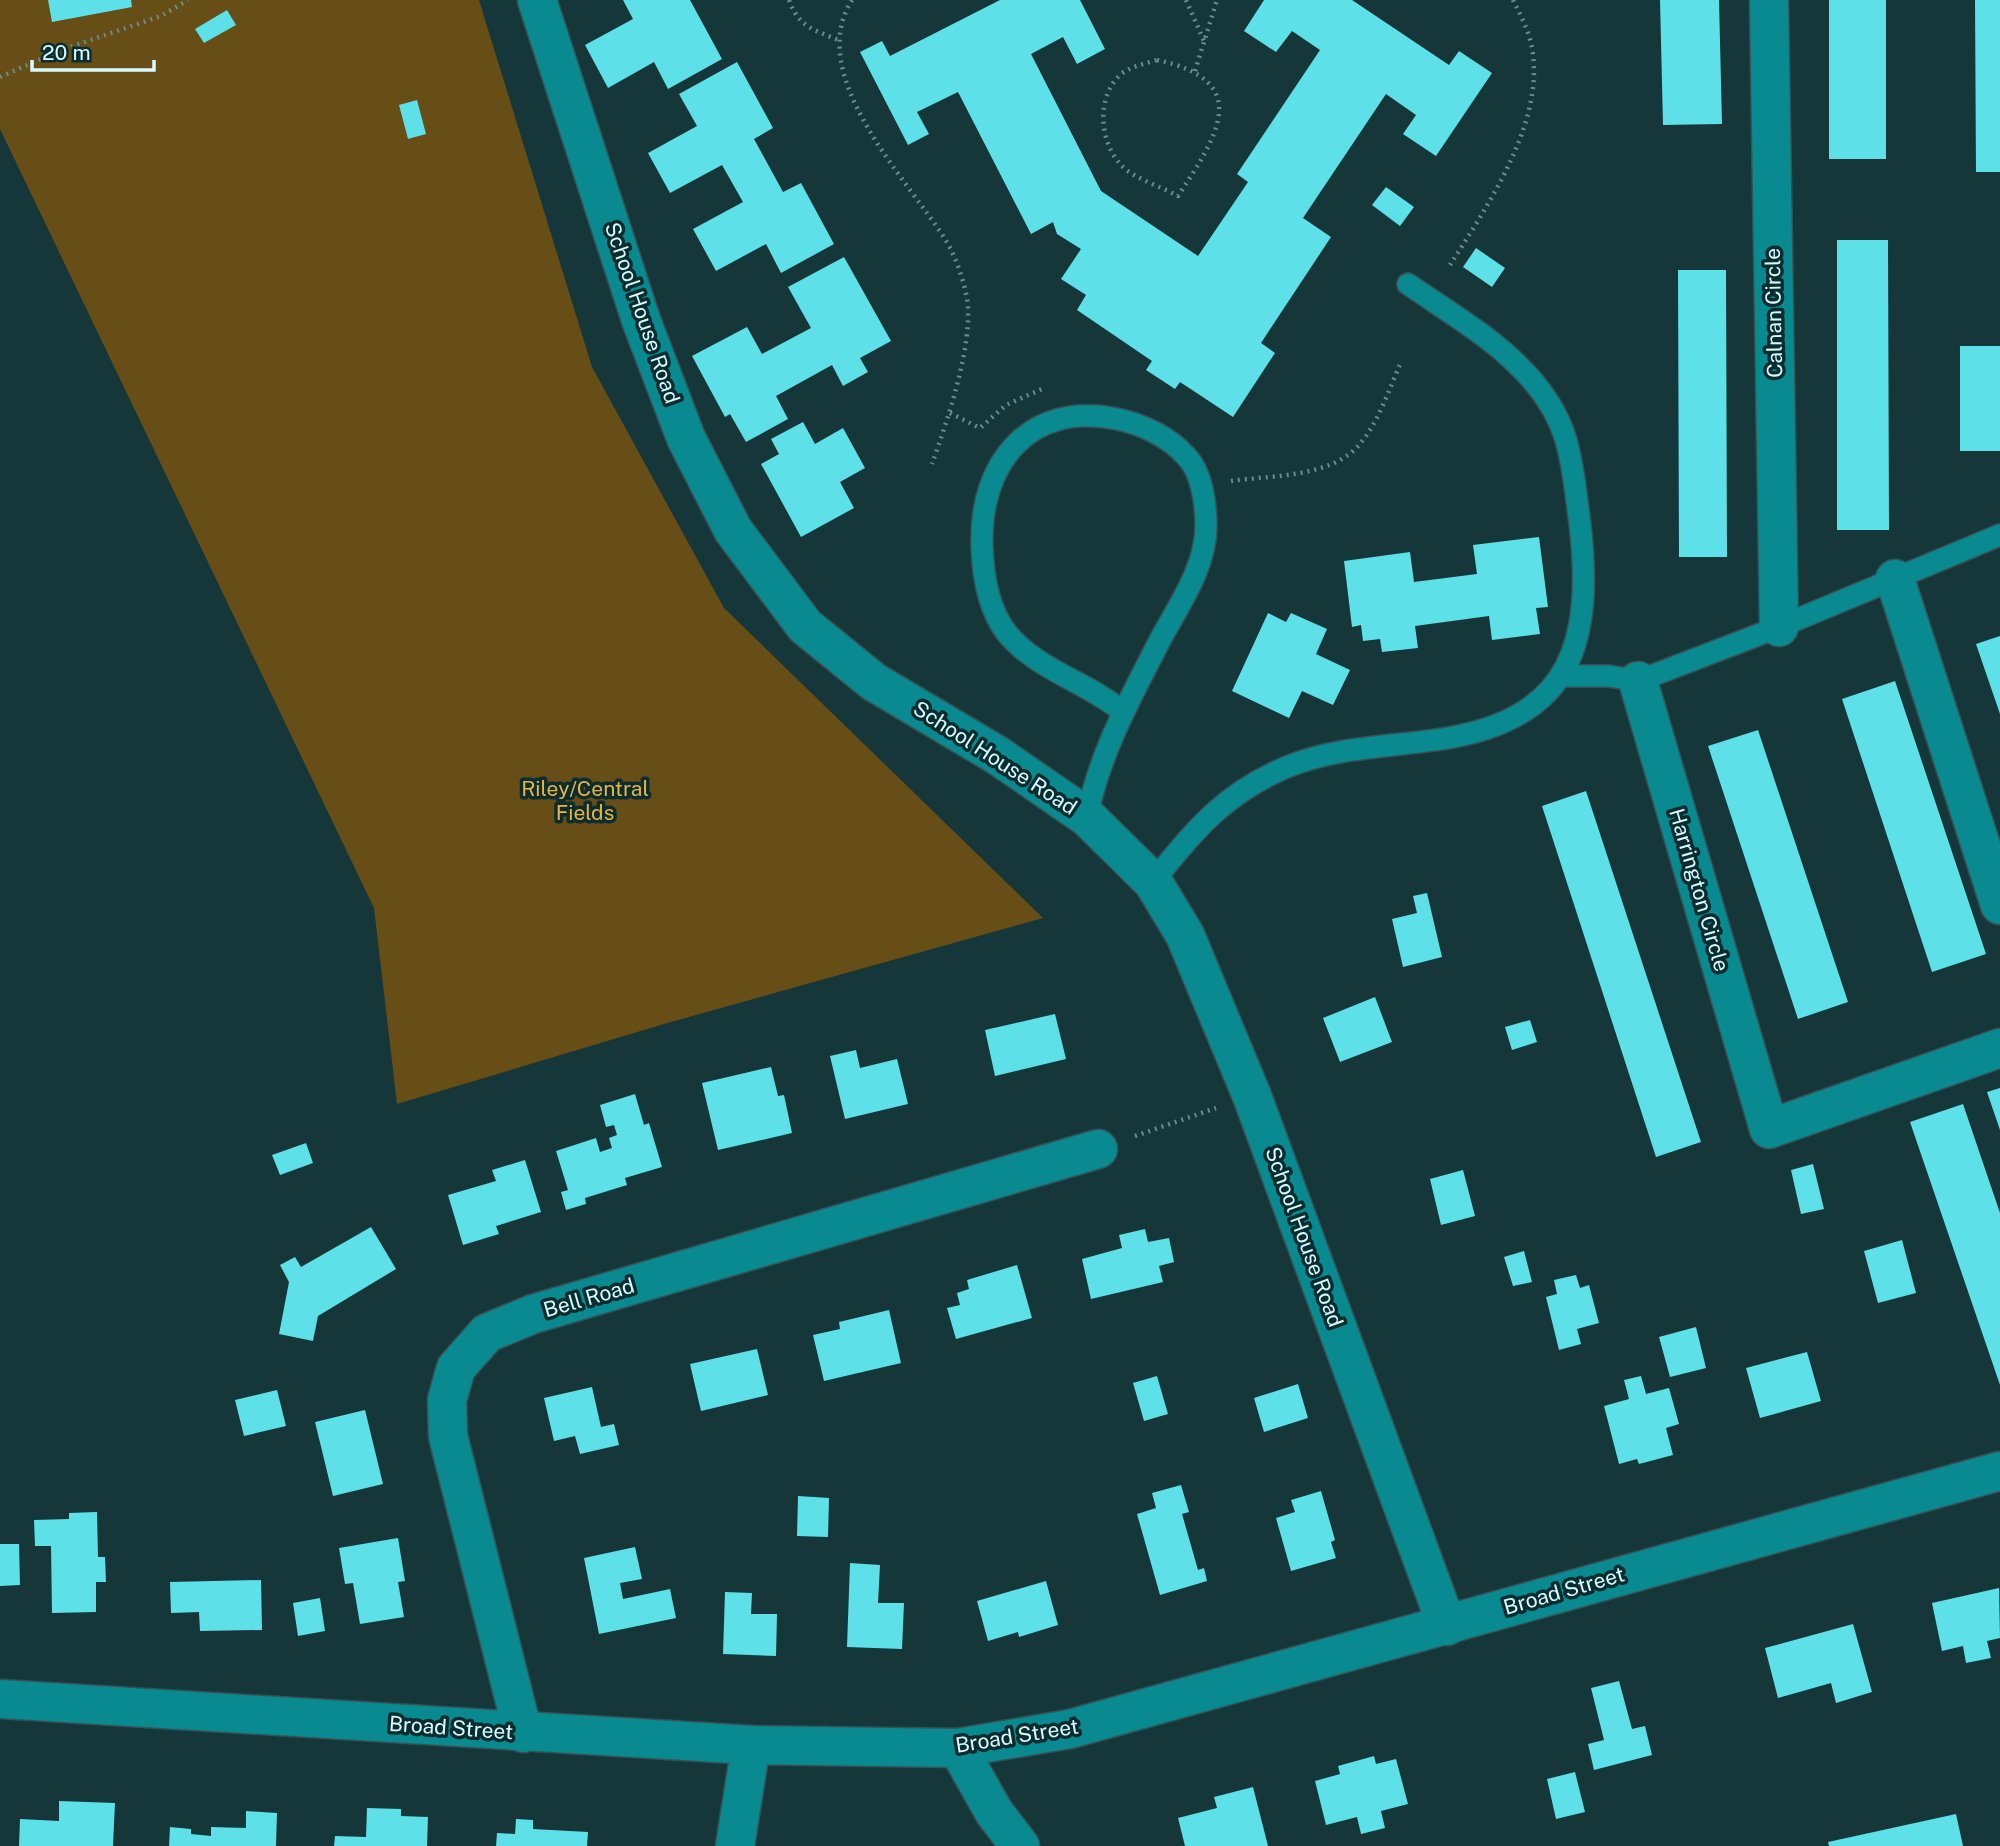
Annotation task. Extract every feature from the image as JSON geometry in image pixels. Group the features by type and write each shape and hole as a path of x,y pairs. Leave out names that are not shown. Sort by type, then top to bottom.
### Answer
{"street":[{"name":"School House Road","path":"537,0 641,320 686,438 733,530 805,626 874,682 997,755 1087,817 1153,882 1185,935 1207,982 1252,1096 1447,1626"},
{"name":"Calnan Circle","path":"1769,0 1779,627"},
{"path":"1895,579 2000,905"},
{"name":"Harrington Circle","path":"1638,681 1769,1129 2000,1048"},
{"name":"Bell Road","path":"523,1733 448,1436 447,1401 456,1368 487,1333 533,1314 1098,1149"},
{"name":"Broad Street","path":"0,1699 751,1745 958,1748 1070,1729 2000,1471"},
{"path":"735,1846 751,1745"},
{"path":"958,1748 994,1812 1020,1846"}],"lane":[{"path":"1153,882 1193,831 1237,792 1289,766 1355,750 1450,738 1506,723 1539,703 1563,676 1576,647 1583,588 1582,544 1574,476 1566,438 1532,379 1494,343 1408,284"},
{"path":"1087,817 1093,786 1124,712 1192,580 1203,553 1206,526 1203,489 1188,457 1163,436 1130,422 1090,414 1056,418 1027,432 1007,453 990,483 981,531 983,570 990,601 1006,631 1030,654 1104,696 1124,712"},
{"path":"1563,676 1609,676 1638,681 1779,627 2000,535"}],"path":[{"path":"0,77 64,49 161,16 188,0"},
{"path":"789,0 794,16 801,22 841,41"},
{"path":"852,0 845,12 841,41 844,71 852,99 868,129 946,241 961,274 968,302 965,338 950,414 932,464"},
{"path":"1186,0 1204,41"},
{"path":"1195,71 1217,0"},
{"path":"1450,265 1492,199 1533,99 1533,54 1527,29 1513,0"},
{"path":"1157,60 1195,71 1208,82 1217,100 1219,121 1213,143 1178,195 1125,168 1114,154 1102,117 1107,94 1120,75 1135,66 1157,60"},
{"path":"1226,474 1227,481 1239,480 1325,468 1344,458 1360,445 1401,362"},
{"path":"950,414 980,428 1006,405 1044,389"},
{"path":"1098,1149 1252,1096"}],"green space":[{"name":"Riley/Central Fields","path":"0,0 479,0 592,367 724,608 1043,918 664,1024 397,1104 374,908 0,129"}],"building":[{"path":"48,0 131,0 132,7 52,22"},
{"path":"623,0 690,0 722,59 668,89 654,62 608,88 585,45 633,19"},
{"path":"1000,0 1080,0 1105,49 1077,64 1063,37 1031,54 1101,191 1198,256 1248,182 1237,174 1320,50 1292,31 1276,52 1244,31 1264,0 1352,0 1449,65 1459,51 1492,73 1436,156 1403,134 1416,115 1386,94 1303,218 1331,237 1261,343 1275,353 1233,417 1180,382 1175,389 1146,370 1152,361 1077,310 1086,295 1061,279 1081,249 1057,234 1053,222 1031,234 958,92 917,112 929,134 908,145 860,52 882,41 890,56"},
{"path":"1660,0 1719,0 1722,124 1663,125"},
{"path":"1829,0 1886,0 1886,159 1829,159"},
{"path":"1975,0 2000,0 2000,172 1976,172"},
{"path":"227,10 236,25 204,43 195,29"},
{"path":"737,62 773,128 754,139 783,192 801,183 834,244 781,273 766,244 716,271 693,229 743,202 722,165 670,193 648,153 697,126 679,94"},
{"path":"417,100 426,134 408,139 399,105"},
{"path":"1386,187 1414,207 1400,226 1372,205"},
{"path":"1837,240 1888,240 1889,530 1837,530"},
{"path":"1476,248 1505,268 1492,287 1463,267"},
{"path":"844,257 891,341 860,358 868,372 843,386 832,365 776,396 788,419 746,442 730,414 725,417 692,356 747,327 762,354 811,328 788,287"},
{"path":"1678,270 1726,270 1727,557 1679,557"},
{"path":"1960,346 2000,346 2000,451 1960,451"},
{"path":"803,422 815,444 843,428 865,468 840,482 854,508 801,537 761,464 779,454 771,439"},
{"path":"1539,537 1548,607 1536,608 1540,634 1492,640 1489,616 1415,626 1418,648 1382,652 1380,639 1363,641 1361,625 1352,627 1344,561 1410,552 1414,582 1477,574 1473,545"},
{"path":"1268,613 1286,622 1291,613 1327,629 1316,654 1350,670 1333,705 1302,691 1289,718 1232,691"},
{"path":"2000,636 2000,714 1976,644"},
{"path":"1895,681 1986,954 1932,972 1842,699"},
{"path":"1758,730 1848,1002 1798,1019 1708,746"},
{"path":"1586,791 1701,1142 1656,1157 1542,806"},
{"path":"1427,893 1442,957 1403,967 1392,919 1417,913 1413,896"},
{"path":"1375,997 1392,1042 1340,1062 1323,1018"},
{"path":"1055,1014 1066,1059 995,1076 985,1030"},
{"path":"1530,1020 1537,1042 1512,1050 1505,1027"},
{"path":"856,1050 860,1068 897,1059 908,1104 845,1119 830,1056"},
{"path":"771,1067 778,1096 784,1095 792,1133 718,1150 702,1083"},
{"path":"2000,1088 2000,1130 1987,1092"},
{"path":"635,1094 644,1125 649,1123 662,1167 625,1178 627,1185 585,1198 586,1204 566,1210 561,1192 568,1190 556,1151 596,1138 600,1152 612,1148 609,1138 617,1135 614,1125 606,1127 600,1105"},
{"path":"1963,1104 2000,1213 2000,1385 1910,1122"},
{"path":"306,1143 313,1163 280,1175 272,1155"},
{"path":"525,1160 541,1212 496,1226 499,1234 463,1245 448,1195 496,1181 492,1170"},
{"path":"1813,1164 1824,1209 1801,1214 1791,1170"},
{"path":"1463,1170 1475,1216 1441,1225 1430,1179"},
{"path":"371,1227 396,1269 318,1316 313,1341 279,1334 289,1282 280,1265 295,1257 301,1267"},
{"path":"1145,1229 1148,1242 1169,1238 1174,1262 1159,1266 1163,1282 1091,1299 1082,1259 1122,1248 1119,1235"},
{"path":"1902,1240 1916,1293 1878,1303 1864,1251"},
{"path":"1524,1251 1532,1282 1513,1286 1504,1257"},
{"path":"1017,1265 1032,1318 956,1339 947,1308 960,1305 957,1293 969,1289 967,1280"},
{"path":"1576,1275 1580,1288 1589,1285 1599,1323 1577,1329 1581,1344 1559,1350 1546,1297 1557,1294 1554,1280"},
{"path":"889,1310 901,1363 824,1381 813,1335 840,1329 839,1322"},
{"path":"1696,1327 1706,1368 1670,1377 1659,1337"},
{"path":"757,1349 768,1395 701,1411 690,1364"},
{"path":"1807,1352 1821,1401 1760,1418 1746,1368"},
{"path":"1157,1376 1168,1414 1144,1421 1133,1383"},
{"path":"1641,1376 1646,1394 1669,1388 1679,1424 1666,1428 1673,1455 1639,1464 1637,1459 1619,1464 1604,1406 1629,1399 1624,1380"},
{"path":"1298,1384 1308,1418 1264,1432 1254,1398"},
{"path":"592,1387 601,1427 614,1424 619,1445 580,1454 575,1436 554,1441 544,1398"},
{"path":"277,1390 286,1426 244,1436 235,1400"},
{"path":"365,1410 383,1484 333,1496 315,1422"},
{"path":"1181,1485 1189,1512 1182,1514 1198,1570 1204,1568 1207,1581 1160,1595 1137,1514 1156,1508 1152,1493"},
{"path":"1321,1491 1335,1540 1331,1542 1336,1558 1291,1571 1276,1518 1295,1512 1291,1500"},
{"path":"798,1496 829,1498 828,1537 797,1536"},
{"path":"97,1512 98,1557 105,1557 106,1582 96,1582 96,1612 52,1613 51,1546 35,1546 34,1520 69,1519 69,1513"},
{"path":"398,1538 405,1581 398,1582 404,1617 360,1624 353,1583 345,1584 339,1548"},
{"path":"0,1544 19,1544 20,1585 0,1586"},
{"path":"635,1547 642,1579 620,1583 623,1599 670,1589 676,1618 599,1634 584,1558"},
{"path":"850,1563 880,1565 878,1603 904,1603 902,1649 847,1647"},
{"path":"261,1580 262,1630 200,1631 199,1612 171,1613 170,1582"},
{"path":"1046,1581 1058,1625 1019,1637 1018,1632 988,1641 977,1601"},
{"path":"1999,1588 2000,1638 1987,1641 1991,1658 1966,1663 1963,1646 1942,1651 1932,1603"},
{"path":"725,1592 752,1593 751,1614 777,1614 776,1656 723,1654"},
{"path":"320,1598 325,1631 298,1636 293,1603"},
{"path":"1853,1624 1872,1692 1836,1703 1831,1683 1778,1698 1765,1648"},
{"path":"1619,1681 1632,1729 1645,1726 1652,1755 1594,1770 1588,1744 1604,1740 1591,1688"},
{"path":"1374,1756 1376,1764 1396,1759 1408,1804 1381,1811 1385,1828 1361,1834 1357,1817 1326,1825 1315,1781 1340,1774 1338,1766"},
{"path":"1575,1772 1585,1812 1556,1819 1547,1779"},
{"path":"1253,1787 1268,1846 1185,1846 1178,1818 1217,1808 1214,1797"},
{"path":"59,1801 115,1803 113,1846 19,1846 20,1819 59,1821"},
{"path":"367,1808 401,1809 401,1816 428,1817 427,1846 334,1846 335,1836 366,1837"},
{"path":"246,1811 277,1813 276,1846 169,1846 170,1827 191,1829 191,1834 211,1836 211,1827 246,1828"},
{"path":"1956,1814 1963,1846 1829,1846 1828,1842"},
{"path":"516,1819 533,1820 533,1829 588,1832 587,1846 496,1846 497,1833 515,1834"}]}
